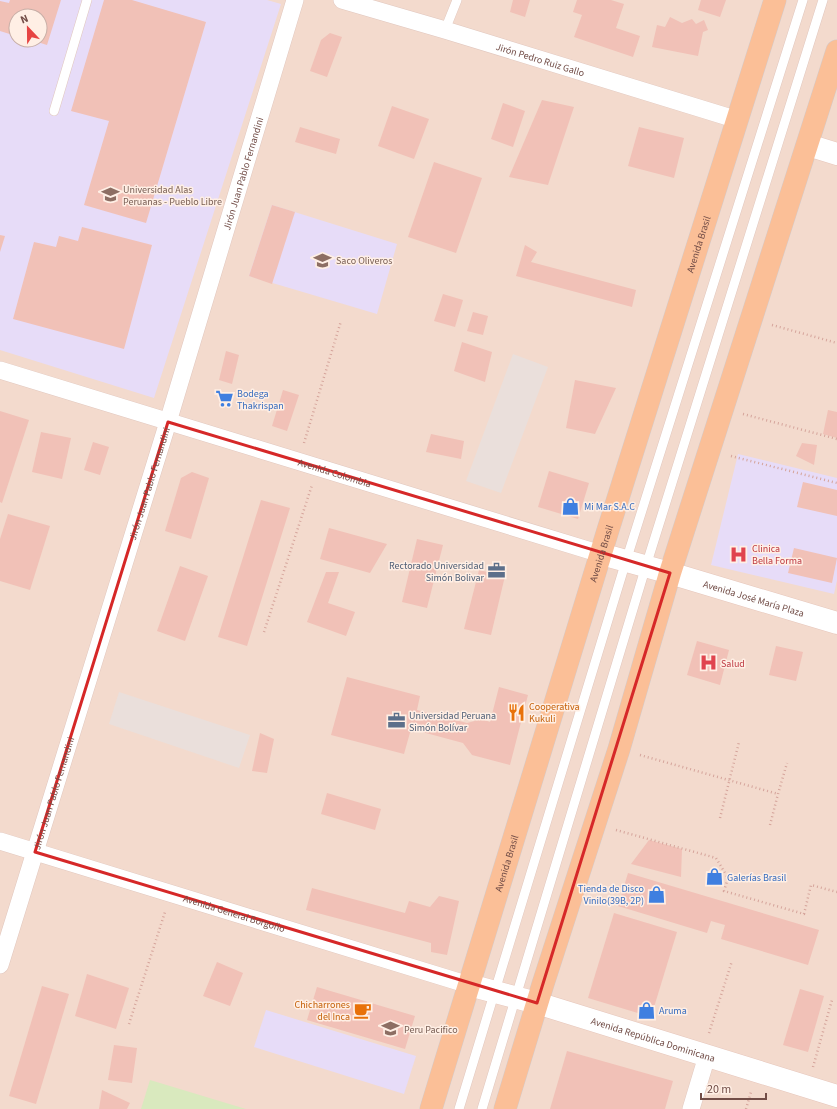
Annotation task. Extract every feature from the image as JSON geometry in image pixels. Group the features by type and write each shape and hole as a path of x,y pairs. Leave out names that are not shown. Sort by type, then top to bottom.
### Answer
{"main road":[{"name":"Avenida Brasil","path":"431,1109 601,554 775,0"},
{"path":"505,1109 537,1003 619,749 670,573 750,319 808,145 837,51"}],"street":[{"name":"Jirón Juan Pablo Fernandini","path":"0,965 168,422 295,0"},
{"name":"Jirón Pedro Ruiz Gallo","path":"342,0 738,120"},
{"path":"808,145 837,154"},
{"name":"Avenida Colombia","path":"0,370 601,554 670,573"},
{"name":"Avenida José María Plaza","path":"670,573 837,623"},
{"name":"Avenida General Borgoño","path":"0,840 469,985"},
{"name":"Avenida República Dominicana","path":"469,985 537,1003 837,1096"},
{"path":"691,1109 705,1055"}],"lane":[{"path":"54,111 87,0"},
{"path":"445,30 457,0"},
{"path":"459,1109 505,995 636,564 802,0"},
{"path":"482,1109 505,995 636,564 823,0"}],"path":[{"path":"750,319 837,343"},
{"path":"298,461 341,321"},
{"path":"722,408 837,439"},
{"path":"709,450 837,483"},
{"path":"264,632 318,467"},
{"path":"720,818 739,742"},
{"path":"619,749 778,794"},
{"path":"770,826 787,763"},
{"path":"594,824 716,858 728,878 724,891 804,914 811,885 837,892"},
{"path":"129,1024 171,893"},
{"path":"705,1055 732,961"},
{"path":"807,1087 832,1000"}],"highlighted area":[{"path":"168,422 670,573 537,1003 35,852"}],"shaded area":[{"path":"0,0 837,0 837,1109 0,1109"},
{"name":"Universidad Alas Peruanas - Pueblo Libre","path":"0,0 267,0 281,4 154,398 0,350"},
{"name":"Saco Oliveros","path":"272,205 397,244 377,314 249,276"},
{"path":"513,354 548,367 501,493 466,481"},
{"path":"738,454 837,478 837,580 834,594 711,565"},
{"path":"119,692 250,735 239,768 109,724"},
{"path":"266,1010 416,1056 404,1094 254,1047"}],"green space":[{"path":"150,1080 246,1109 141,1109"}],"building":[{"path":"10,0 61,0 48,42 48,8 8,8 8,34 0,31 0,1 9,3"},
{"path":"104,0 132,0 206,22 146,223 84,205 109,121 71,111"},
{"path":"513,0 530,0 525,17 510,12"},
{"path":"577,0 611,0 624,4 616,28 640,36 633,57 574,37 582,15 573,12"},
{"path":"701,0 726,0 720,17 698,10"},
{"path":"670,17 682,23 692,19 696,24 704,20 708,30 703,32 698,56 652,47 657,25 665,27"},
{"path":"330,33 342,37 327,77 310,71 321,40"},
{"path":"542,100 574,107 548,185 509,177"},
{"path":"503,103 525,111 513,147 491,139"},
{"path":"392,106 429,119 414,159 378,146"},
{"path":"300,127 340,139 336,154 295,142"},
{"path":"639,127 684,138 674,178 628,166"},
{"path":"434,162 482,178 456,253 408,237"},
{"path":"272,205 295,212 272,284 249,276"},
{"path":"82,227 152,245 124,349 13,319 34,242 56,247 59,236 78,241"},
{"path":"0,235 5,236 0,252"},
{"path":"525,245 537,252 531,262 636,290 632,307 516,276"},
{"path":"443,294 463,300 455,327 434,321"},
{"path":"473,312 488,316 483,335 467,331"},
{"path":"462,342 492,352 485,382 454,371"},
{"path":"226,351 239,355 232,384 219,380"},
{"path":"575,380 616,388 595,434 566,428"},
{"path":"283,390 299,395 287,431 272,426"},
{"path":"828,410 837,412 837,438 823,434"},
{"path":"0,411 29,420 2,503 0,502"},
{"path":"41,432 71,438 62,479 32,472"},
{"path":"431,434 464,441 461,459 426,452"},
{"path":"93,442 109,447 100,475 84,470"},
{"path":"802,443 817,445 814,465 796,456"},
{"path":"549,471 589,483 578,519 538,507"},
{"path":"192,472 209,478 191,539 165,531 181,478"},
{"path":"803,482 837,490 837,516 797,507"},
{"path":"261,500 290,508 247,646 218,637"},
{"path":"8,514 50,526 30,590 0,581 0,539"},
{"path":"329,528 387,544 370,573 320,559"},
{"path":"417,539 443,545 427,608 402,602"},
{"path":"794,548 837,558 832,583 788,573"},
{"path":"180,566 208,576 185,641 157,631"},
{"path":"479,570 505,576 491,635 464,629"},
{"path":"326,572 339,572 328,603 355,612 346,636 307,622"},
{"name":"Salud","path":"697,641 729,650 720,685 687,675"},
{"path":"776,646 803,652 796,681 769,675"},
{"name":"Universidad Peruana Simón Bolívar","path":"347,677 420,696 417,710 467,723 482,719 490,722 499,687 528,695 510,765 472,755 463,743 411,729 404,754 331,735"},
{"path":"260,733 274,739 267,773 252,771"},
{"path":"327,793 381,809 375,830 321,814"},
{"path":"649,840 682,849 681,877 631,864"},
{"path":"628,873 819,930 808,965 721,939 725,925 711,921 707,933 618,906"},
{"path":"312,888 405,913 409,901 430,907 439,896 459,901 447,955 431,952 431,943 306,910"},
{"path":"614,913 677,932 651,1017 588,998"},
{"path":"217,962 243,973 230,1006 203,996"},
{"path":"87,974 129,988 116,1029 75,1016"},
{"path":"42,986 69,994 36,1104 9,1096"},
{"path":"317,987 415,1016 405,1049 307,1020"},
{"path":"800,989 824,996 808,1052 783,1045"},
{"path":"114,1045 137,1048 132,1083 108,1080"},
{"path":"567,1051 673,1081 665,1109 550,1109"},
{"path":"102,1090 130,1103 127,1109 99,1109"}],"place":[{"name":"Universidad Alas Peruanas - Pueblo Libre","path":"110,195"},
{"name":"Saco Oliveros","path":"323,260"},
{"name":"Bodega Thakrispan","path":"224,399"},
{"name":"Mi Mar S.A.C","path":"571,506"},
{"name":"Clinica Bella Forma","path":"739,554"},
{"name":"Rectorado Universidad Simón Bolivar","path":"497,571"},
{"name":"Salud","path":"708,663"},
{"name":"Cooperativa Kukuli","path":"516,712"},
{"name":"Universidad Peruana Simón Bolívar","path":"396,721"},
{"name":"Galerías Brasil","path":"714,877"},
{"name":"Tienda de Disco Vinilo(39B, 2P)","path":"657,894"},
{"name":"Chicharrones del Inca","path":"363,1010"},
{"name":"Aruma","path":"646,1010"},
{"name":"Peru Pacifico","path":"391,1029"}]}
